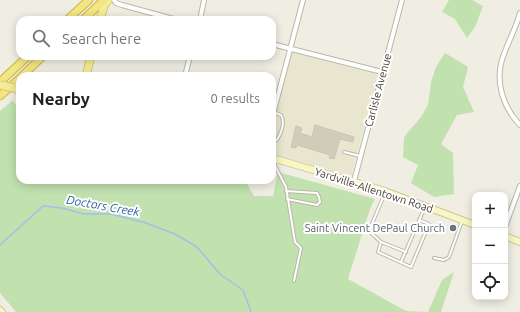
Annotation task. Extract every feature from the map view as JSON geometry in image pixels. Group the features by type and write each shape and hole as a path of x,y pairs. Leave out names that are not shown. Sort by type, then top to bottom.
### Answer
{"highway":[{"path":"71,16 89,0"},
{"path":"87,16 104,0"},
{"path":"0,84 24,60"},
{"path":"26,72 40,60"},
{"path":"0,96 16,82"}],"main road":[{"path":"101,16 104,6 108,0"},
{"path":"87,72 90,60"},
{"path":"0,84 16,88"},
{"name":"Yardville-Allentown Road","path":"276,160 386,191 472,224"},
{"path":"508,237 520,242"}],"street":[{"path":"114,0 116,3 122,5 162,16"},
{"path":"201,16 204,0"},
{"path":"276,100 303,0"},
{"name":"Carlisle Avenue","path":"354,181 402,0"},
{"path":"520,13 513,35 501,62 500,79 500,88 505,104 513,118 520,125"},
{"path":"276,45 382,72"},
{"path":"186,72 189,60"},
{"path":"508,219 520,186"}],"lane":[{"path":"276,113 281,115 283,120 281,133 276,140"},
{"path":"344,152 361,156"},
{"path":"276,167 286,187 295,242 301,248 294,281"},
{"path":"286,191 316,193 320,202 317,205 287,199"},
{"path":"386,191 369,231 381,242 406,252"},
{"path":"401,262 426,206"},
{"path":"381,242 378,252 411,267 429,224 419,220"},
{"path":"434,258 444,260 450,257 463,220"}],"shaded area":[{"path":"292,52 378,75 351,176 276,155 276,114"}],"green space":[{"path":"449,0 472,0 483,6 475,27 467,38 455,19 442,12"},
{"path":"445,53 468,67 463,87 474,112 457,115 441,144 453,153 454,194 434,197 411,183 418,165 403,157 404,137 421,117 428,105 431,82 436,67"},
{"path":"13,100 16,106 16,184 247,184 254,196 273,196 278,172 375,199 370,209 348,279 406,311 428,312 16,312 0,293 0,111"},
{"path":"454,272 441,312 428,312 442,280"}],"building":[{"path":"315,125 354,137 353,142 340,139 334,159 329,158 330,155 297,145 296,148 291,147 296,126 302,128 300,133 312,137"}],"waterway":[{"name":"Doctors Creek","path":"0,245 43,206 62,208 84,214 111,214 146,223 175,234 197,247 220,274 243,290 251,312"}],"place":[{"name":"Saint Vincent DePaul Church","path":"453,228"}]}
